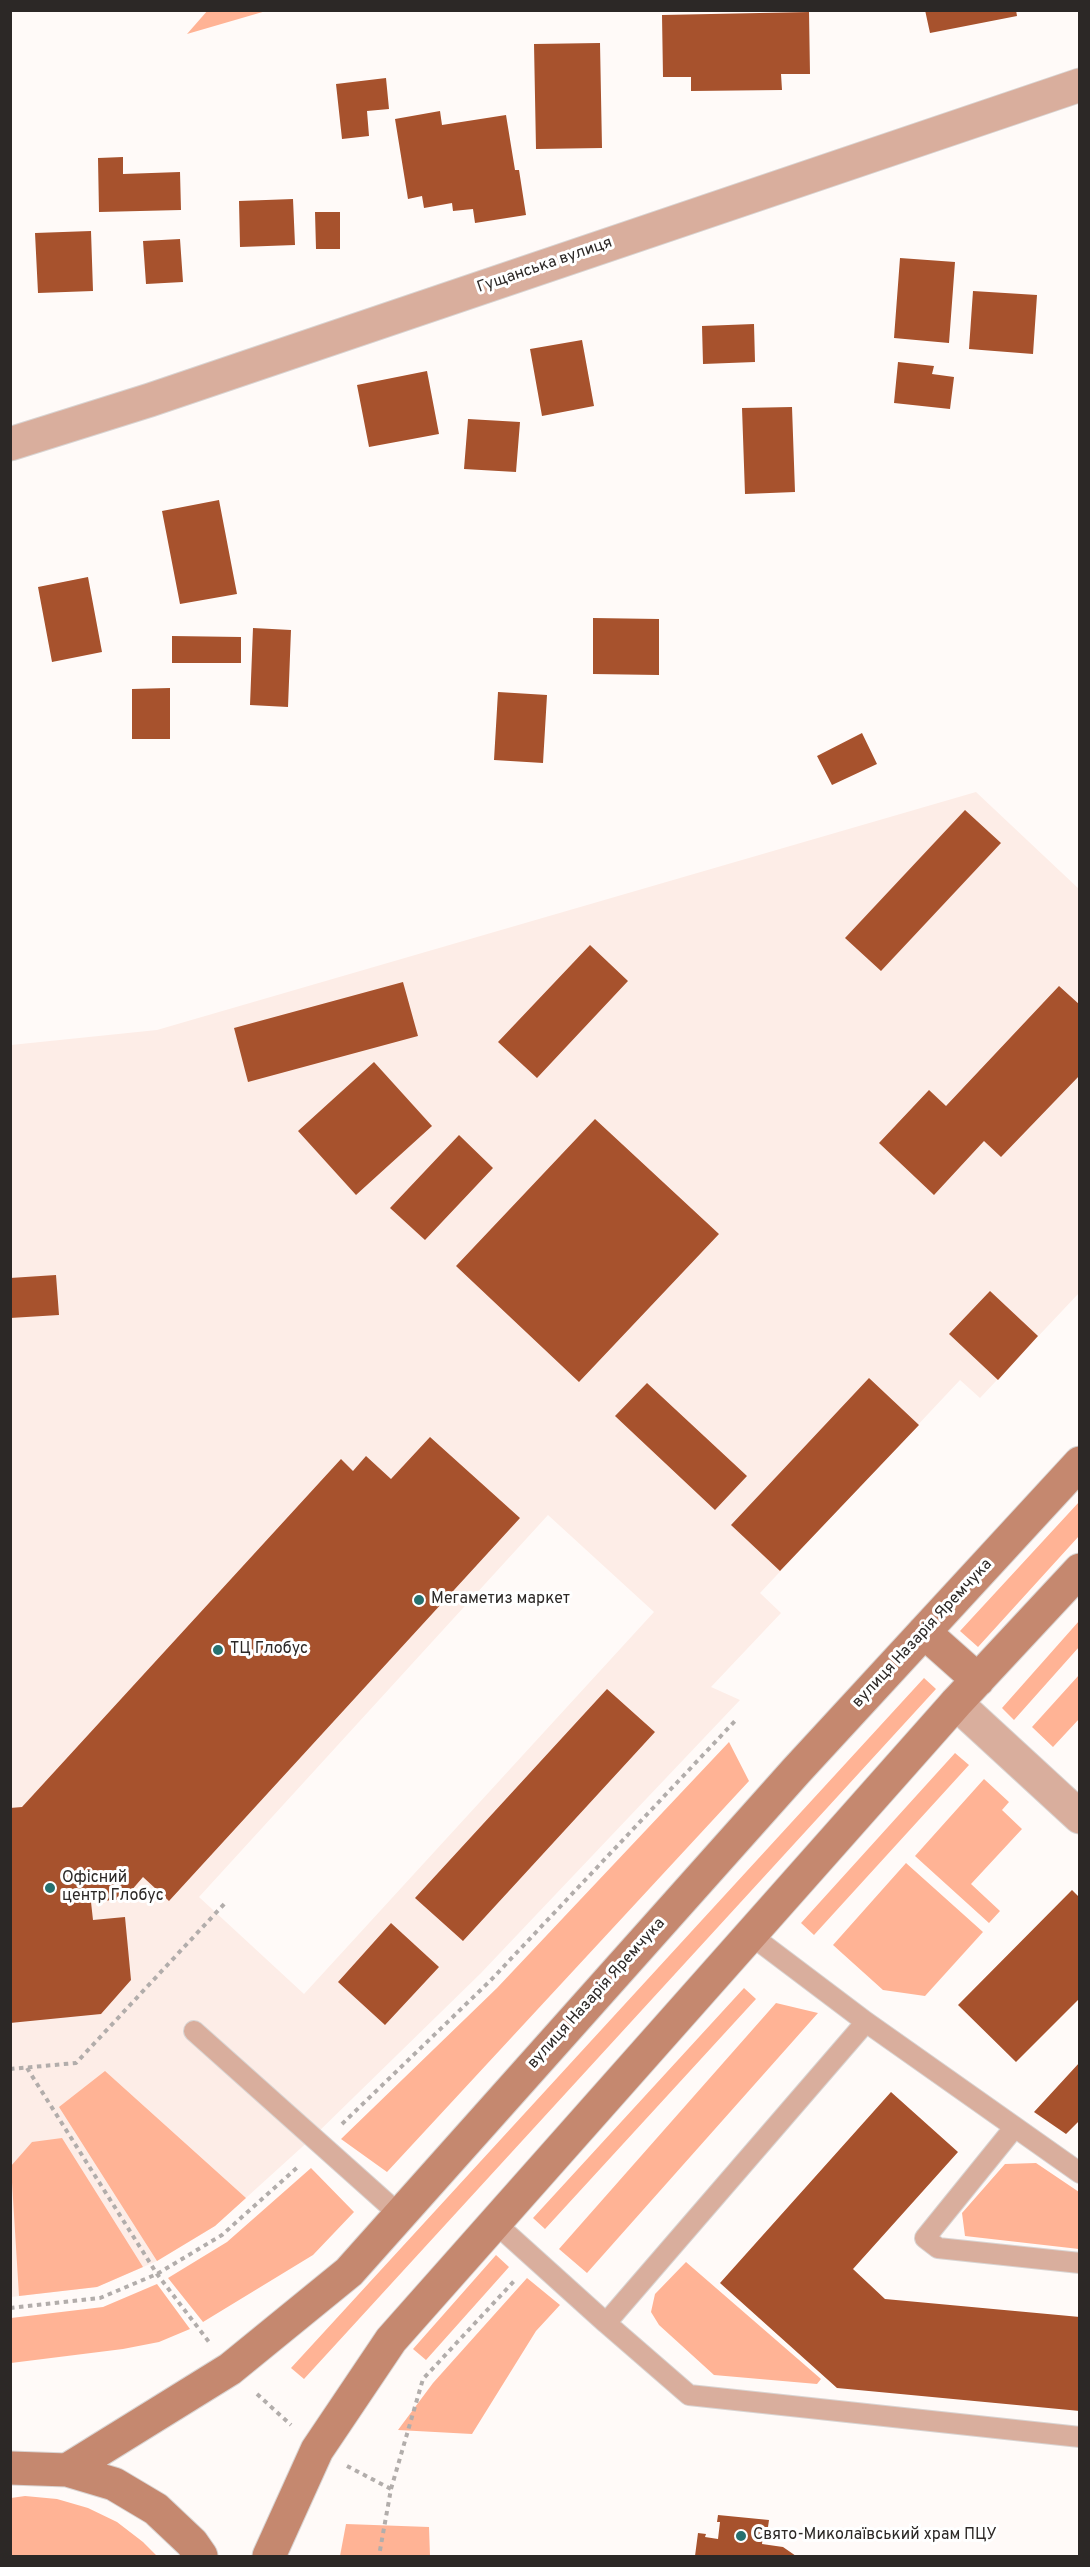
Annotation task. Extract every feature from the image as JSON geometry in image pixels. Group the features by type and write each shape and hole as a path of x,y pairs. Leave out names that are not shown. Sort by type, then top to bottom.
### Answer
{"street":[{"name":"Гущанська вулиця","path":"10,444 150,400 1080,85"},
{"name":"вулиця Назарія Яремчука","path":"67,2470 230,2369 349,2272 796,1771 1080,1463"},
{"path":"268,2556 317,2450 391,2340 494,2222 752,1936 967,1691 1080,1570"},
{"path":"924,1632 967,1691 1080,1817"},
{"path":"10,2468 67,2470 114,2484 156,2509 192,2543 201,2556"}],"lane":[{"path":"752,1936 867,2022 1080,2173"},
{"path":"606,2323 867,2022"},
{"path":"194,2031 400,2215"},
{"path":"1014,2128 925,2238 938,2248 1080,2263"},
{"path":"494,2222 689,2396 1080,2436"}],"path":[{"path":"10,2308 100,2298 157,2274 222,2235 321,2145 490,1981 735,1721"},
{"path":"10,2069 76,2063 227,1901"},
{"path":"27,2067 157,2274 230,2369 317,2450 391,2489"},
{"path":"379,2556 391,2489 423,2379 535,2259"}],"shaded area":[{"path":"208,10 266,10 266,11 187,34"},
{"path":"976,792 1079,889 1079,1293 980,1398 960,1380 760,1593 781,1613 711,1687 740,1700 481,1973 312,2138 215,2226 157,2261 97,2287 11,2297 11,1045 157,1030","holes":["548,1515 654,1612 304,1994 199,1897"]},
{"path":"1079,1502 1079,1536 978,1647 960,1631"},
{"path":"1079,1621 1079,1647 1014,1720 1002,1708"},
{"path":"1079,1675 1079,1719 1053,1747 1032,1727"},
{"path":"924,1678 936,1689 304,2379 291,2368"},
{"path":"729,1742 749,1781 387,2172 341,2139 497,1988"},
{"path":"955,1753 969,1765 814,1935 801,1923"},
{"path":"984,1779 1009,1802 1002,1810 1022,1829 971,1884 1000,1911 989,1923 915,1856"},
{"path":"906,1863 983,1932 925,1996 883,1990 833,1945"},
{"path":"744,1988 756,1999 545,2229 533,2218"},
{"path":"776,2003 818,2013 587,2273 559,2249"},
{"path":"105,2071 246,2198 215,2226 157,2261 59,2107"},
{"path":"62,2138 143,2267 97,2287 19,2296 11,2166 32,2142"},
{"path":"1036,2163 1079,2192 1079,2249 965,2236 962,2213 1005,2164"},
{"path":"311,2168 354,2212 313,2255 203,2322 168,2278 227,2242"},
{"path":"496,2255 509,2267 426,2360 413,2349"},
{"path":"686,2262 821,2379 817,2384 714,2375 659,2325 651,2312 655,2294"},
{"path":"527,2278 560,2305 536,2331 472,2434 398,2430 433,2383"},
{"path":"157,2284 190,2329 159,2342 123,2349 11,2363 11,2318 103,2307"},
{"path":"25,2496 57,2499 88,2508 117,2522 157,2556 11,2556 11,2498"},
{"path":"346,2524 429,2527 430,2556 340,2556"}],"building":[{"path":"925,10 1016,10 1017,16 930,33"},
{"path":"809,12 810,74 781,74 782,90 691,91 691,77 663,77 662,15"},
{"path":"600,43 602,148 536,149 534,44"},
{"path":"386,78 389,109 367,111 369,136 342,139 336,84"},
{"path":"440,111 442,125 506,115 515,170 519,170 526,215 475,223 473,209 453,211 452,203 424,208 422,196 408,199 395,119"},
{"path":"123,157 123,174 180,172 181,210 99,212 98,158"},
{"path":"293,199 295,245 240,247 239,201"},
{"path":"315,212 340,212 340,249 316,249"},
{"path":"91,231 93,291 38,293 35,233"},
{"path":"180,239 183,282 146,284 143,241"},
{"path":"900,258 955,262 949,343 894,338"},
{"path":"973,291 1037,295 1033,354 969,349"},
{"path":"754,324 755,362 703,364 702,326"},
{"path":"582,340 594,406 542,416 530,349"},
{"path":"898,362 934,366 932,374 954,377 950,409 894,403"},
{"path":"427,371 439,434 369,447 357,385"},
{"path":"792,407 795,492 745,494 742,408"},
{"path":"468,419 520,422 516,472 464,469"},
{"path":"219,500 237,594 180,604 162,511"},
{"path":"88,577 102,652 52,662 38,587"},
{"path":"593,618 659,619 659,675 593,674"},
{"path":"253,628 291,630 288,707 250,705"},
{"path":"172,636 241,637 241,663 172,663"},
{"path":"170,688 170,739 132,739 132,689"},
{"path":"498,692 547,695 543,763 494,760"},
{"path":"862,733 877,764 832,785 817,756"},
{"path":"965,810 1001,843 881,971 845,938"},
{"path":"590,945 628,981 537,1078 498,1042"},
{"path":"403,982 418,1036 248,1082 234,1028"},
{"path":"1059,986 1080,1005 1080,1075 1001,1157 984,1141 934,1195 879,1143 929,1090 946,1106"},
{"path":"374,1062 432,1126 356,1195 298,1131"},
{"path":"595,1119 719,1234 579,1382 456,1266"},
{"path":"459,1135 493,1168 425,1240 390,1208"},
{"path":"56,1275 59,1315 10,1318 10,1278"},
{"path":"990,1291 1038,1336 998,1380 949,1334"},
{"path":"869,1378 919,1425 780,1571 731,1525"},
{"path":"647,1383 747,1476 715,1510 615,1416"},
{"path":"430,1437 520,1518 169,1901 143,1877 124,1899 91,1902 93,1920 125,1917 131,1980 101,2014 10,2023 10,1808 22,1807 341,1459 353,1471 366,1456 391,1479"},
{"path":"607,1689 655,1732 463,1941 415,1898"},
{"path":"1072,1890 1080,1898 1080,1998 1016,2062 958,2005"},
{"path":"391,1923 439,1967 385,2025 338,1982"},
{"path":"1080,2062 1080,2120 1066,2134 1034,2112"},
{"path":"891,2092 958,2152 853,2269 885,2299 1080,2317 1080,2411 837,2388 720,2283"},
{"name":"Свято-Миколаївський храм ПЦУ","path":"718,2515 769,2520 768,2527 764,2527 762,2544 783,2547 796,2556 695,2556 698,2533 706,2534 705,2537 718,2539 720,2522 717,2522"}],"place":[{"name":"Мегаметиз маркет","path":"419,1600"},
{"name":"ТЦ Глобус","path":"218,1650"},
{"name":"Офісний центр Глобус","path":"50,1888"},
{"name":"Свято-Миколаївський храм ПЦУ","path":"741,2536"}]}
